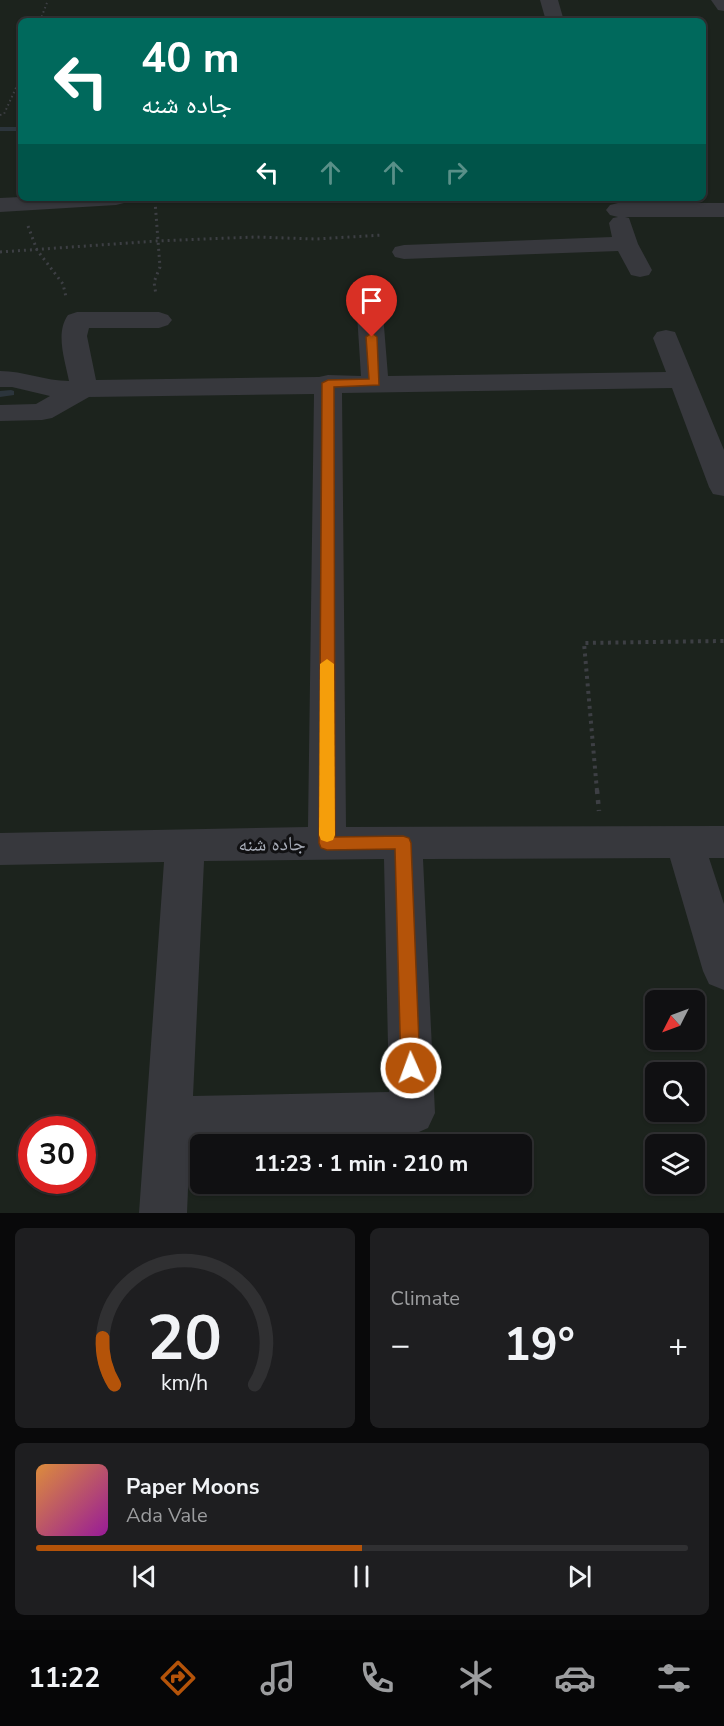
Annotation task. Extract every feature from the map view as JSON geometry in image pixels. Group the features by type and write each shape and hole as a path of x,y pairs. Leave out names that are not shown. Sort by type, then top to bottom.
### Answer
{"street":[{"path":"549,0 554,18"},
{"path":"720,0 724,6"},
{"path":"10,204 63,201"},
{"path":"640,270 626,244 616,204 724,210"},
{"path":"404,252 626,244"},
{"path":"370,314 375,383"},
{"path":"84,388 74,336 77,320 159,320"},
{"path":"666,338 724,487"},
{"path":"0,380 12,379 55,388 84,388 683,380"},
{"path":"327,843 328,383"},
{"path":"0,413 42,412 84,388"},
{"path":"685,842 724,971"},
{"name":"جاده شنه","path":"0,849 327,843 724,842"},
{"path":"169,1119 412,1113 403,843"},
{"path":"164,1213 185,846"}],"path":[{"path":"41,18 48,0"},
{"path":"0,115 4,114 18,84"},
{"path":"155,201 160,267 154,282 159,320"},
{"path":"10,204 37,250 63,284 67,300 77,320"},
{"path":"0,252 157,241 255,237 316,239 400,234 404,252"},
{"path":"602,843 584,643 724,641"}],"shaded area":[{"path":"0,0 724,0 724,1213 0,1213"}],"waterway":[{"path":"0,129 18,129"},
{"path":"0,394 11,393"}],"slow traffic":[{"path":"327,664 327,835"}],"route":[{"path":"372,337 375,383 328,383 327,843 403,843 411,1068"}]}
